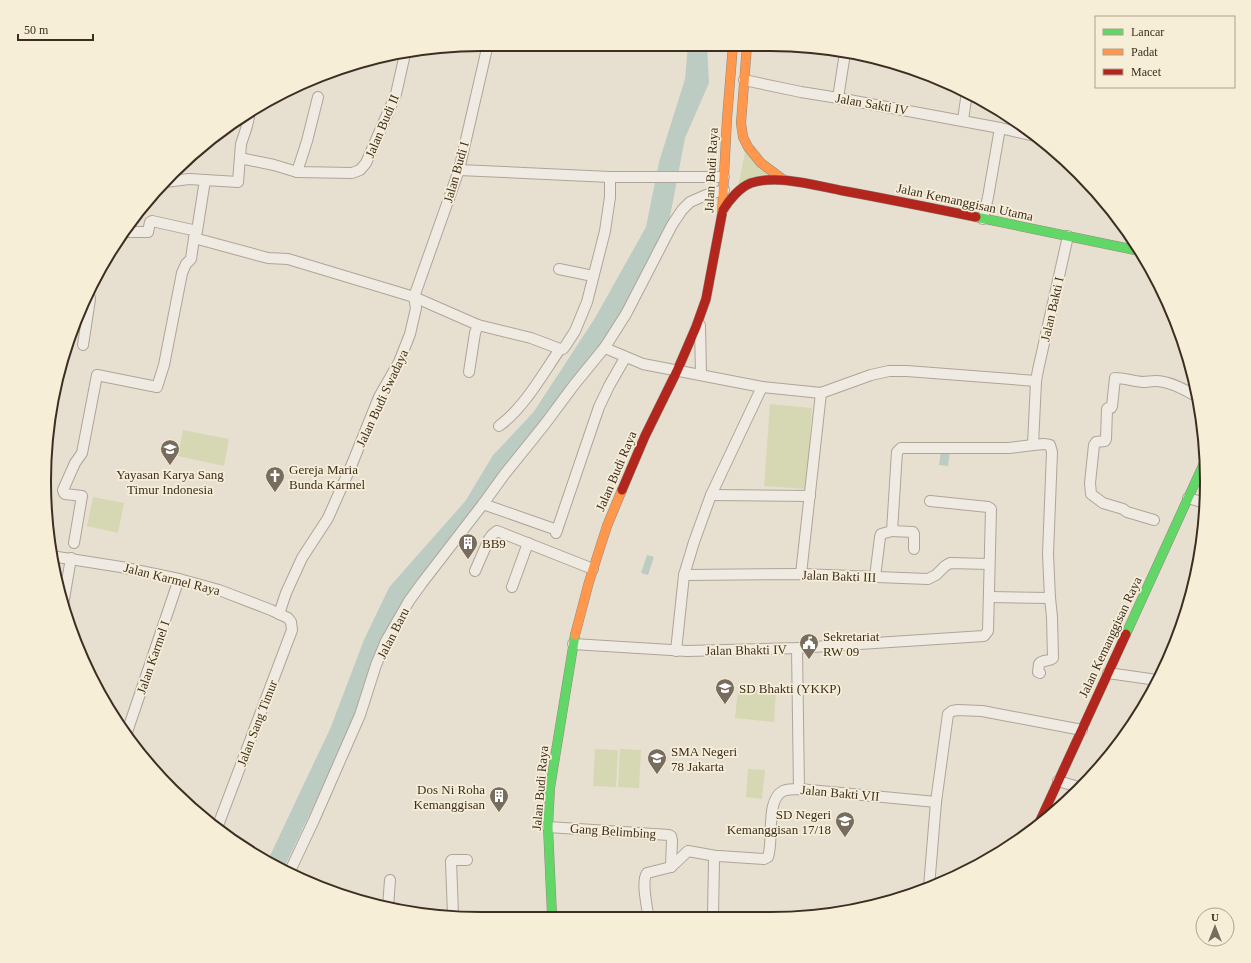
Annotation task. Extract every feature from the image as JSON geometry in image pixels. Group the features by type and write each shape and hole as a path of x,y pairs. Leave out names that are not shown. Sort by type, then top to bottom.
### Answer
{"main road":[{"name":"Jalan Budi Raya","path":"552,912 548,827 550,788 574,644 607,526 645,436 677,371 700,317 711,276 723,210 727,119 733,51"},
{"path":"744,80 746,51"},
{"name":"Jalan Kemanggisan Utama","path":"744,80 741,123 743,137 748,148 761,163 784,180"},
{"name":"Jalan Kemanggisan Utama","path":"723,210 728,202 745,186 764,181 784,180 898,201 1132,249"},
{"name":"Jalan Kemanggisan Raya","path":"1044,813 1200,473"}],"street":[{"name":"Jalan Budi I","path":"414,297 459,170 486,51"},
{"name":"Jalan Budi II","path":"240,158 274,165 297,172 352,173 360,170 366,163 396,94 404,58"},
{"path":"838,98 844,58"},
{"name":"Jalan Sakti IV","path":"744,80 801,92 963,120 1022,133"},
{"path":"297,172 307,141 318,97"},
{"path":"963,120 966,98"},
{"path":"173,181 189,179 237,182 241,144 248,120"},
{"path":"983,219 1000,128"},
{"path":"459,170 610,177 724,177"},
{"path":"499,426 505,422 526,398 560,349 566,345 583,314 605,232 610,197 610,177"},
{"path":"74,543 82,496 65,494 63,490 75,463 82,453 96,375 157,387 164,365 182,273 186,262 190,258 196,235 205,180"},
{"name":"Jalan Baru","path":"291,868 360,715 376,665 386,641 409,601 504,475 605,347 626,314 672,225 682,210 690,202 706,195 724,190"},
{"path":"133,229 148,232 150,222 152,221 268,258 288,259 414,297 478,325 531,338 560,349"},
{"name":"Jalan Bakti I","path":"1033,445 1036,381 1068,236"},
{"path":"559,269 594,276"},
{"name":"Jalan Budi Swadaya","path":"283,616 286,593 302,558 328,518 379,397 399,362 410,334 416,308 414,297"},
{"path":"83,345 89,305"},
{"path":"700,317 701,375"},
{"path":"469,372 475,333 478,325"},
{"path":"605,347 625,358 643,364 762,387 821,393 870,375 889,371 907,371 1036,381"},
{"path":"483,504 557,532 599,406 625,358"},
{"path":"1154,520 1103,503 1091,494 1090,483 1094,445 1096,442 1105,442 1106,440 1107,409 1111,408 1112,406 1115,378 1142,382 1163,382 1191,393"},
{"path":"676,651 684,575 694,542 711,494 762,387"},
{"path":"801,574 821,393"},
{"path":"892,531 898,449 1009,448 1033,445 1050,445 1052,448 1048,554 1053,658 1039,664 1038,672 1040,673"},
{"path":"711,494 810,496"},
{"path":"1188,498 1199,501"},
{"path":"930,501 990,507 990,597 1050,598"},
{"path":"475,571 489,539 497,531 594,569"},
{"path":"876,577 881,534 892,531 913,532 914,549"},
{"path":"512,587 528,543"},
{"name":"Jalan Karmel Raya","path":"58,557 121,566 179,579 219,590 283,616"},
{"path":"65,591 71,558"},
{"name":"Jalan Bakti III","path":"684,575 801,574 928,579 936,575 950,563 989,564"},
{"name":"Jalan Karmel I","path":"129,728 179,579"},
{"name":"Jalan Bhakti IV","path":"574,644 676,651 797,648 978,637 984,636 988,632 990,597"},
{"name":"Jalan Sang Timur","path":"219,823 292,630 291,622 283,616"},
{"path":"797,648 799,789"},
{"path":"1108,673 1152,679"},
{"path":"930,881 936,802 945,725 948,714 952,711 958,710 982,711 1082,730"},
{"path":"1058,781 1074,786"},
{"name":"Jalan Bakti VII","path":"716,856 767,858 769,856 774,802 777,796 788,790 799,789 936,802"},
{"name":"Gang Belimbing","path":"548,827 671,836 671,867"},
{"path":"648,912 644,882 645,876 649,872 671,867 688,852 716,856 714,860 713,912"},
{"path":"453,911 451,863 452,860 467,860"},
{"path":"388,902 390,880"}],"green space":[{"path":"747,142 770,174 738,187"},
{"path":"770,404 812,408 806,489 764,486"},
{"path":"183,430 229,439 224,466 178,456"},
{"path":"93,497 124,503 118,533 87,526"},
{"path":"738,688 776,692 774,722 735,718"},
{"path":"595,749 618,750 616,787 593,786"},
{"path":"620,749 641,750 639,788 618,787"},
{"path":"748,769 765,770 762,799 746,797"}],"shaded area":[{"path":"687,51 707,51 709,83 685,138 669,222 620,323 550,415 533,413 595,318 646,227 659,162 685,79"},
{"path":"941,451 950,452 948,466 939,465"},
{"path":"647,555 654,557 648,575 641,573"}],"waterway":[{"path":"278,861 339,731 372,644 397,592 473,506 500,461 545,413 557,394"}],"traffic: fast":[{"path":"976,217 1132,249"},
{"path":"1126,634 1200,473"},
{"path":"552,912 548,827 550,788 575,635"}],"traffic: slow":[{"path":"722,214 733,51"},
{"path":"747,51 741,123 743,137 748,147 761,163 784,180"},
{"path":"575,635 589,582 607,526 622,490"}],"traffic: jam":[{"path":"723,210 735,194 751,183 785,180 976,217"},
{"path":"622,490 645,436 677,371 696,327 706,299 722,214"},
{"path":"1044,813 1126,634"}],"place":[{"name":"Yayasan Karya Sang Timur Indonesia","path":"170,466"},
{"name":"Gereja Maria Bunda Karmel","path":"275,493"},
{"name":"BB9","path":"468,560"},
{"name":"Sekretariat RW 09","path":"809,660"},
{"name":"SD Bhakti (YKKP)","path":"725,705"},
{"name":"SMA Negeri 78 Jakarta","path":"657,775"},
{"name":"Dos Ni Roha Kemanggisan","path":"499,813"},
{"name":"SD Negeri Kemanggisan 17/18","path":"845,838"}]}
